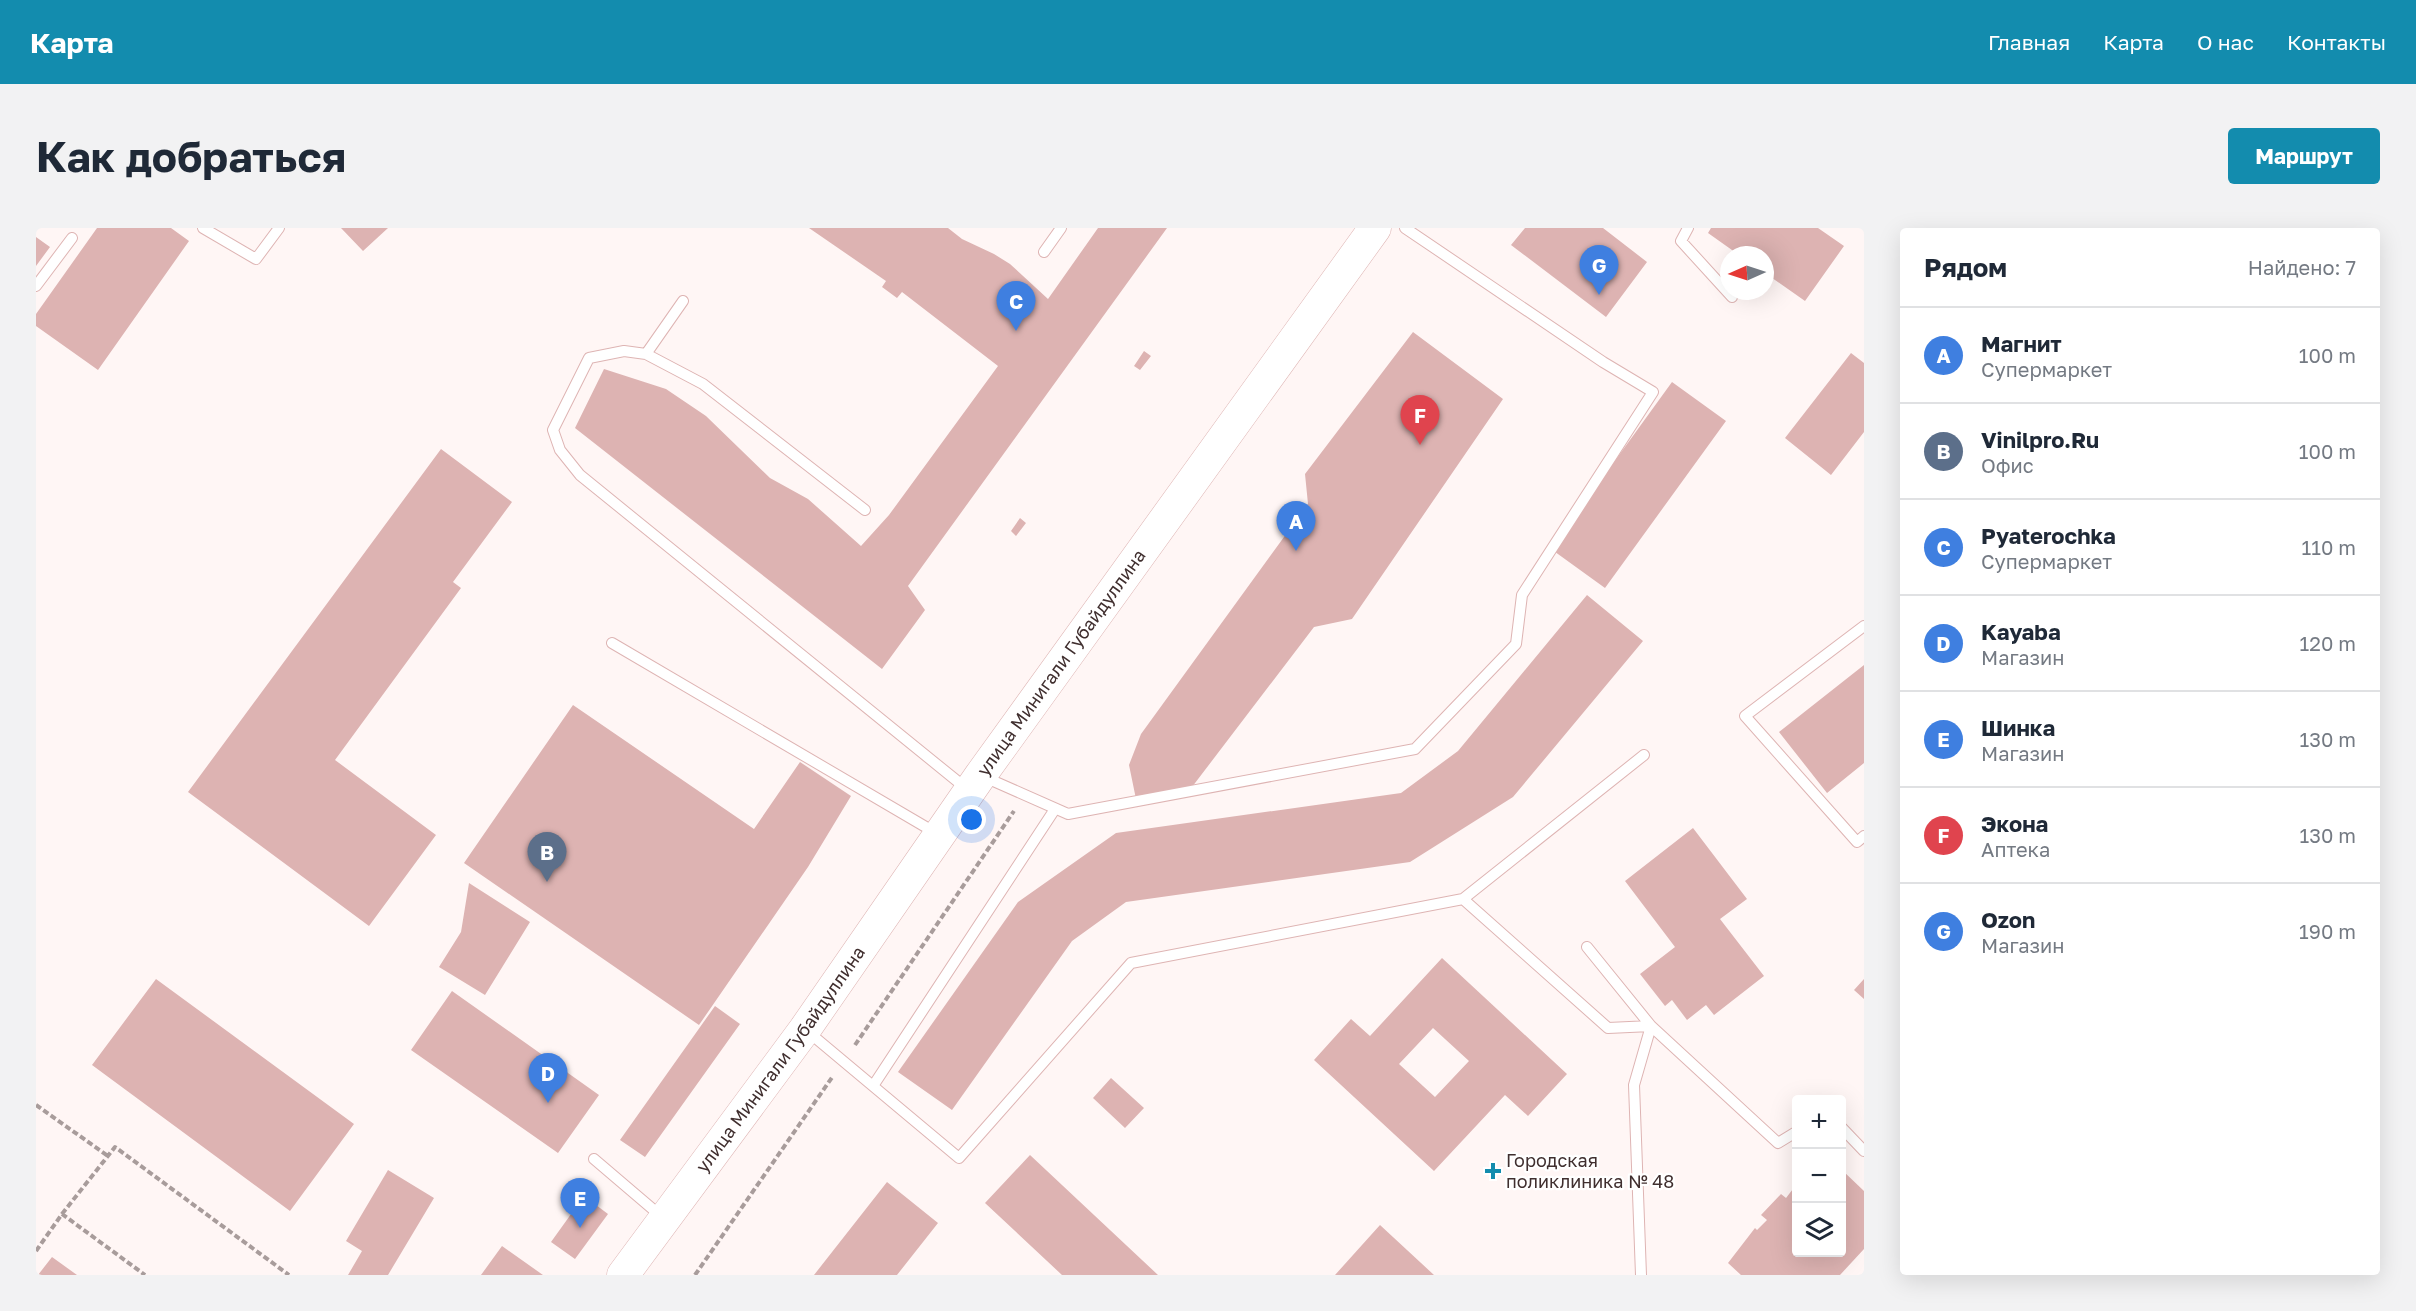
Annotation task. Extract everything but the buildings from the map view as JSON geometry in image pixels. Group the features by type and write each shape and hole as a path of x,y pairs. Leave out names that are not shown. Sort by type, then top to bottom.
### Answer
{"main road":[{"name":"улица Минигали Губайдуллина","path":"623,1275 805,1029 975,783 1375,228"}],"lane":[{"path":"203,228 256,259 279,228"},
{"path":"1044,252 1060,228"},
{"path":"865,510 703,384 646,354 624,351 589,358 553,430 560,450 580,475 975,783 1025,795 1068,814 1415,749 1516,644 1522,595 1653,392 1603,362 1405,228"},
{"path":"1688,228 1681,241 1720,284"},
{"path":"36,286 72,238"},
{"path":"646,354 683,301"},
{"path":"1864,626 1745,716 1857,842 1864,836"},
{"path":"612,643 939,835"},
{"path":"805,1029 959,1158 1131,963 1463,899 1644,755"},
{"path":"873,1086 1055,809"},
{"path":"1463,899 1608,1028 1652,1026"},
{"path":"1587,947 1652,1026 1779,1143 1792,1135"},
{"path":"1641,1275 1634,1085 1652,1026"},
{"path":"1846,1132 1864,1151"},
{"path":"594,1159 664,1219"}],"path":[{"path":"695,1275 844,1062 1025,795"},
{"path":"36,1105 108,1156"},
{"path":"36,1251 115,1147 289,1275"},
{"path":"62,1215 145,1275"}],"place":[{"name":"Ozon","path":"1599,295"},
{"name":"Pyaterochka","path":"1016,331"},
{"name":"Экона","path":"1420,445"},
{"name":"Магнит","path":"1296,551"},
{"name":"Vinilpro.Ru","path":"547,882"},
{"name":"Kayaba","path":"548,1103"},
{"name":"Городская поликлиника № 48","path":"1493,1171"},
{"name":"Шинка","path":"580,1228"}]}
